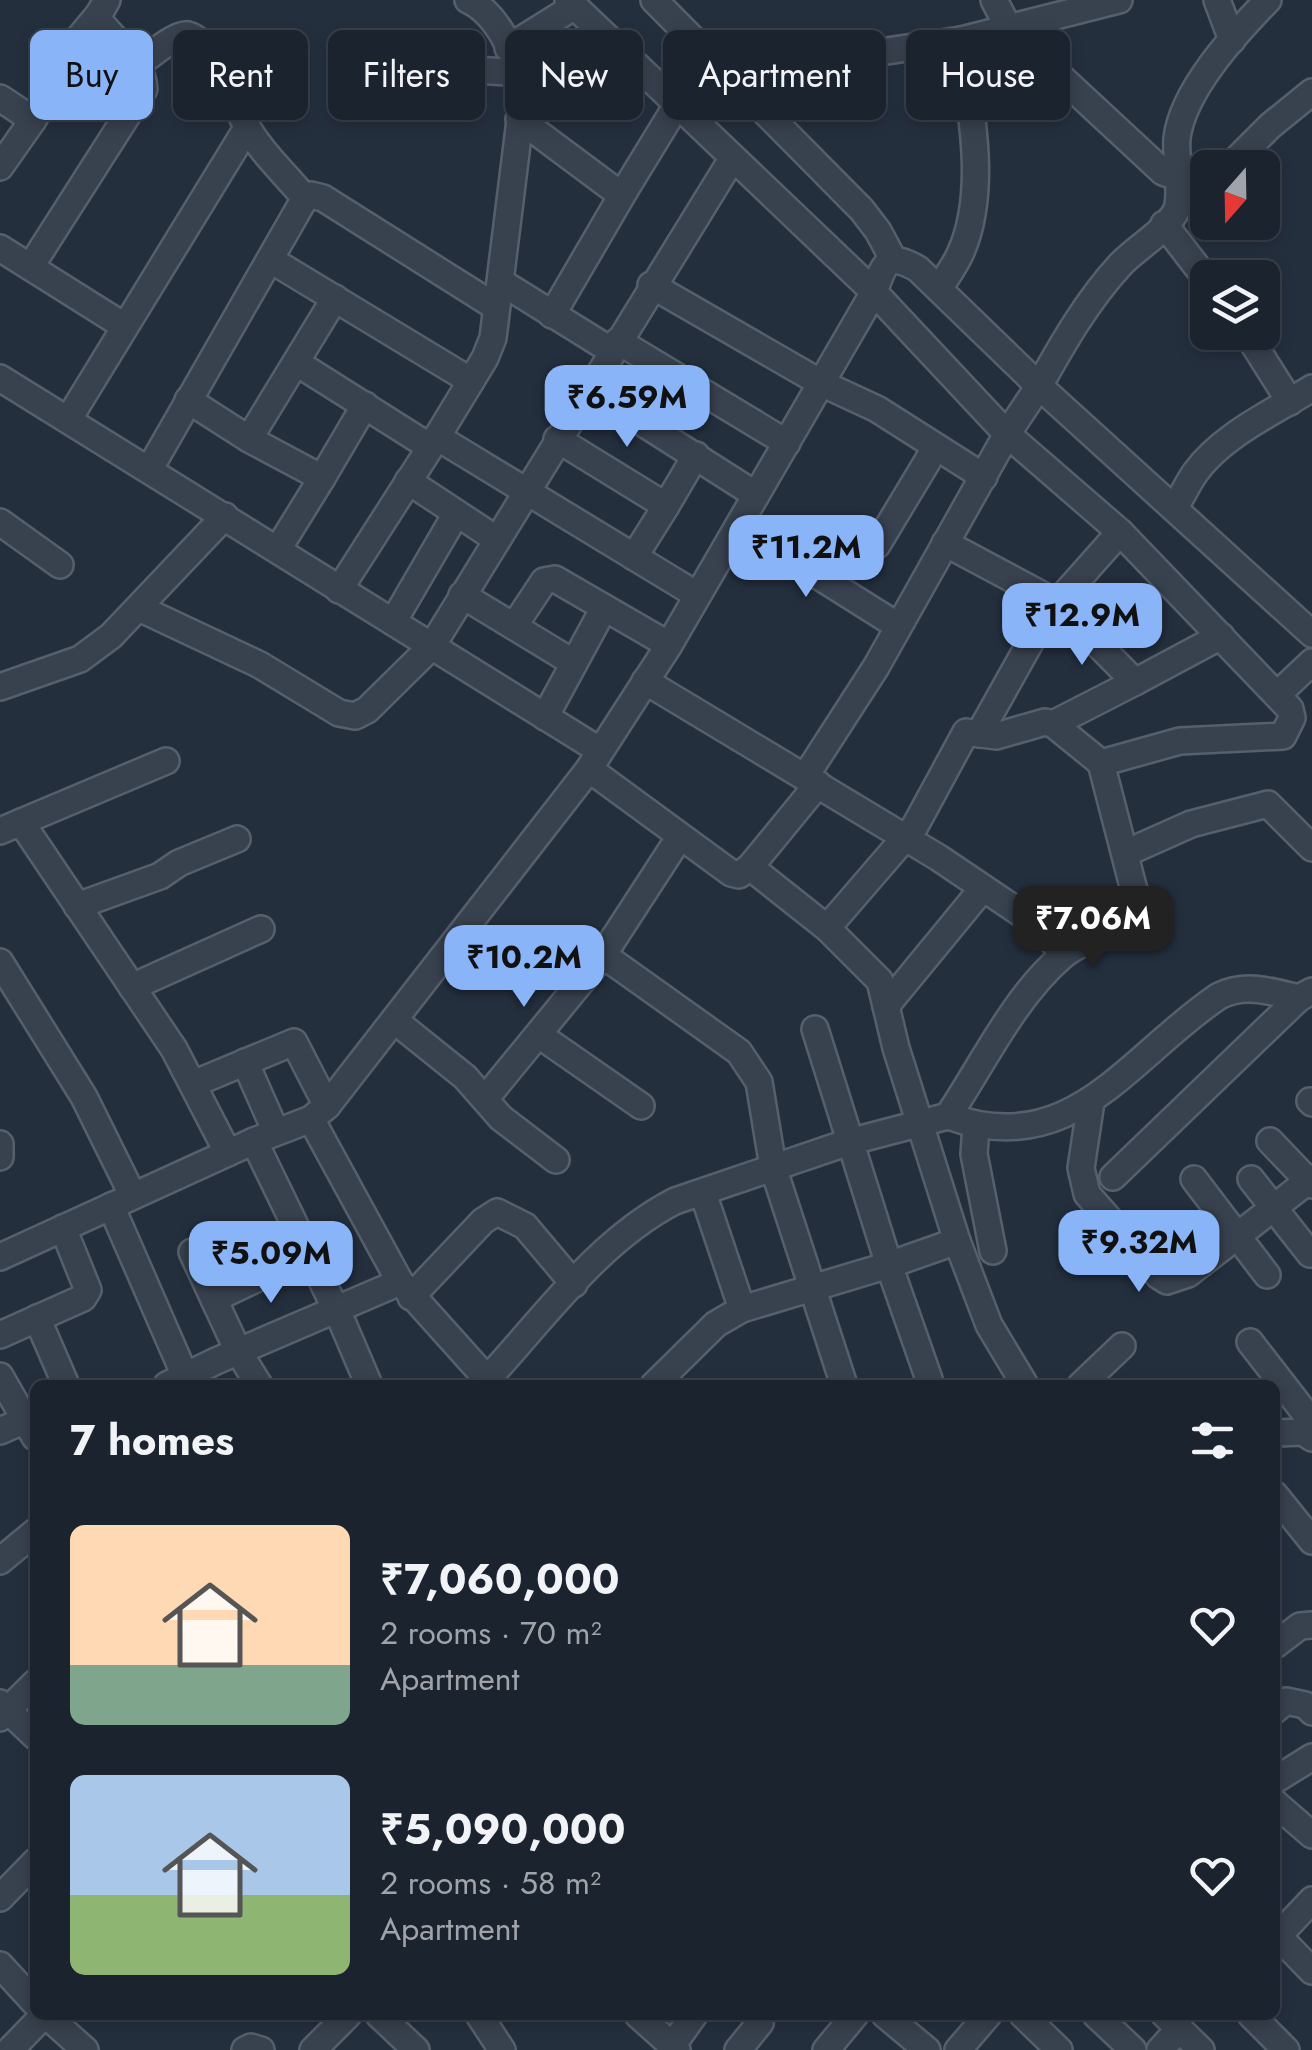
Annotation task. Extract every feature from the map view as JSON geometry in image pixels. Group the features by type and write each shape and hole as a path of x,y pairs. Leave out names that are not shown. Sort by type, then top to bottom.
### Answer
{"street":[{"path":"468,0 486,10 505,43"},
{"path":"654,0 682,30"},
{"path":"994,0 1008,29 1164,172 1190,176"},
{"path":"1004,30 1120,0"},
{"path":"1217,0 1232,40"},
{"path":"0,378 545,716 679,838 738,875 750,867 811,780 1007,434 1092,298 1122,263 1176,213 1177,139 1186,105 1232,40 1268,0"},
{"path":"534,30 572,3 663,92"},
{"path":"103,7 101,23 107,30"},
{"path":"85,30 103,7"},
{"path":"153,54 174,39 190,35 228,82 247,128 305,198"},
{"path":"1246,150 1312,92"},
{"path":"0,98 30,118"},
{"path":"0,168 33,120"},
{"path":"31,266 124,120"},
{"path":"339,590 434,442 493,338 519,120"},
{"path":"520,120 614,189 625,190"},
{"path":"552,315 667,120"},
{"path":"692,120 874,292 1007,434 1120,532 1290,709 1292,718 1283,736 1180,741 1101,763"},
{"path":"771,120 862,210 892,260"},
{"path":"940,287 959,256 972,212 972,120"},
{"path":"68,420 247,128"},
{"path":"139,608 260,666 340,713 355,716 367,710 432,646 732,158"},
{"path":"149,470 305,198 311,194 498,294 615,346 788,443"},
{"path":"1164,224 1192,260"},
{"path":"0,248 124,326"},
{"path":"270,260 470,381"},
{"path":"0,1257 319,1112 594,760 669,646 874,292 883,267 892,260 903,260 940,287 1040,386 1312,634"},
{"path":"651,285 821,383 877,409 984,477"},
{"path":"250,439 335,298"},
{"path":"1175,507 1208,458 1301,395 1262,350"},
{"path":"296,363 525,491 697,596"},
{"path":"188,400 322,478"},
{"path":"278,550 365,405"},
{"path":"621,409 756,495"},
{"path":"558,439 666,506"},
{"path":"876,545 936,447"},
{"path":"634,557 696,455"},
{"path":"408,481 496,539"},
{"path":"393,622 456,514"},
{"path":"0,687 80,659 111,636 225,516"},
{"path":"0,522 60,565"},
{"path":"979,734 1056,603 1120,532"},
{"path":"732,536 801,564 898,626"},
{"path":"944,543 1056,603 1135,682"},
{"path":"514,626 549,578 669,646"},
{"path":"462,595 574,664"},
{"path":"545,716 604,608"},
{"path":"1053,724 1221,636"},
{"path":"1277,696 1312,662"},
{"path":"645,682 905,837 1038,925 1064,954"},
{"path":"826,928 915,826 966,732 996,736 1045,722 1053,724 1101,763 1135,894 1125,919 1107,934 1064,954 1022,1002 948,1116"},
{"path":"166,761 10,827 77,906 174,1049 228,1152"},
{"path":"1126,853 1191,824 1268,804 1312,848"},
{"path":"485,1098 604,956 679,838"},
{"path":"77,906 160,876 179,863 237,839"},
{"path":"750,867 826,928 880,981 896,1048 957,1240 990,1325 1022,1380"},
{"path":"886,1006 983,888"},
{"path":"132,987 260,930"},
{"path":"604,956 746,1060 759,1082 773,1168 842,1380"},
{"path":"0,962 84,1097 180,1380"},
{"path":"487,1380 574,1284 648,1214 675,1201 849,1142 948,1116 976,1126 1018,1129 1091,1102 1218,996 1236,987 1306,995"},
{"path":"1113,1177 1306,995"},
{"path":"394,1020 465,1077 501,1118 556,1160"},
{"path":"815,1030 889,1265 930,1379"},
{"path":"539,1035 641,1106"},
{"path":"193,1084 294,1042 319,1112 406,1289 483,1380"},
{"path":"245,1062 265,1136 310,1253 367,1380"},
{"path":"1091,1102 1081,1168 1087,1194 1159,1276 1175,1280 1311,1181 1270,1140"},
{"path":"976,1126 974,1154 993,1252"},
{"path":"0,1144 0,1157"},
{"path":"1194,1179 1267,1275"},
{"path":"1251,1179 1310,1254"},
{"path":"702,1193 742,1309"},
{"path":"185,1380 238,1351 335,1308 406,1289 497,1212 525,1226 574,1284"},
{"path":"0,1335 83,1298 88,1290 62,1228"},
{"path":"659,1380 716,1324 742,1309 889,1265 957,1240"},
{"path":"192,1252 238,1351 256,1380"},
{"path":"214,1299 310,1253"},
{"path":"37,1318 64,1380"},
{"path":"1250,1342 1279,1380"},
{"path":"1086,1380 1122,1346"},
{"path":"0,1376 30,1429 0,1431"},
{"path":"1280,1381 1312,1422"},
{"path":"1280,1433 1303,1432 1312,1438"},
{"path":"1280,1502 1312,1541"},
{"path":"0,1562 30,1536"},
{"path":"1280,1641 1300,1626 1312,1624"},
{"path":"30,1687 3,1711 30,1732"},
{"path":"1280,1706 1295,1701 1312,1712"},
{"path":"1280,1777 1312,1757"},
{"path":"1280,1807 1312,1835"},
{"path":"0,1898 30,1867"},
{"path":"1280,1934 1312,1900"},
{"path":"1280,1938 1312,1971"},
{"path":"0,1966 30,1992"},
{"path":"10,2050 40,2020"},
{"path":"51,2020 85,2050"},
{"path":"313,2050 343,2020"},
{"path":"384,2020 416,2050"},
{"path":"482,2020 502,2050"},
{"path":"643,2020 674,2048 691,2020"},
{"path":"738,2050 758,2020"},
{"path":"826,2050 850,2020"},
{"path":"895,2020 927,2050"},
{"path":"958,2050 984,2020"},
{"path":"1028,2020 1060,2050"},
{"path":"1101,2020 1133,2050"},
{"path":"1256,2020 1286,2050"},
{"path":"1160,2050 1172,2022 1201,2050"},
{"path":"245,2050 261,2050"}]}
